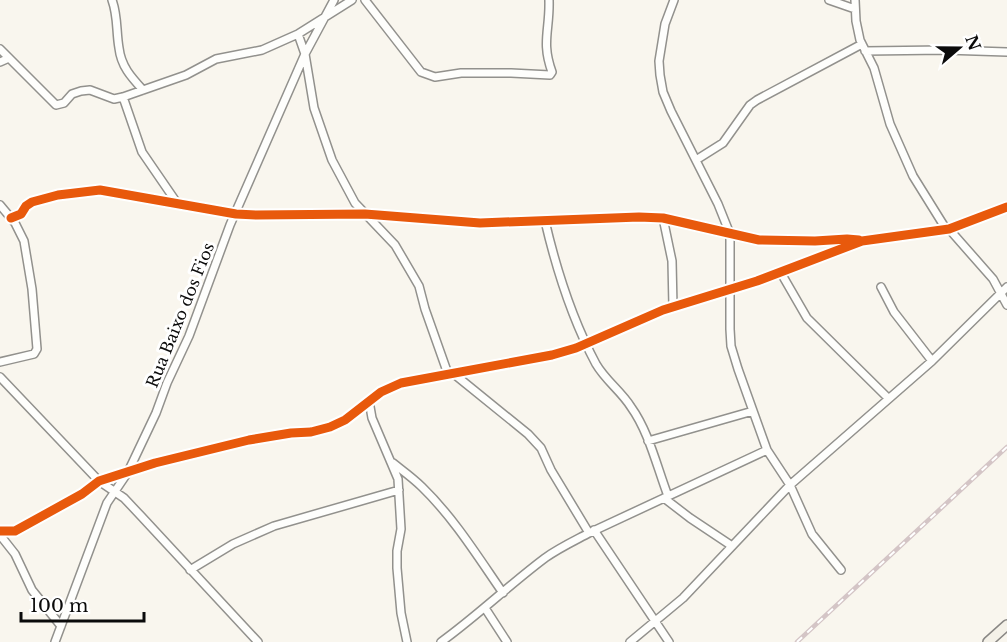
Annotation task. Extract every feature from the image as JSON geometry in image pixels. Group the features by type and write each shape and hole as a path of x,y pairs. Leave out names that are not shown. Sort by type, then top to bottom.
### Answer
{"street":[{"path":"112,0 116,11 118,47 129,75 142,90"},
{"name":"Rua Baixo dos Fios","path":"55,642 102,516 128,472 189,336 217,259 305,54 334,0"},
{"path":"0,49 56,105 64,104 72,94 90,90 114,99 186,75 216,59 262,51 298,34 352,0"},
{"path":"365,0 421,72 435,77 461,73 551,74 545,44 549,0"},
{"path":"674,0 667,15 662,36 660,75 663,92 671,111 730,234 731,346 767,450 790,485 812,534 841,570"},
{"path":"829,0 855,9"},
{"path":"855,0 857,30 863,48 874,68 888,116 904,158 922,192 947,229 984,268 1007,305"},
{"path":"298,34 305,54 312,99 324,143 350,195 395,245 419,286 425,309 451,374 528,434 541,448 551,470 591,531 656,620 669,642"},
{"path":"696,160 723,143 750,105 757,100 863,48 1007,52"},
{"path":"0,62 9,58"},
{"path":"123,97 142,152 177,203"},
{"path":"11,218 21,214 32,202 58,195 100,190 236,214 365,214 480,223 663,218 759,240 815,241 847,238 862,241"},
{"path":"0,205 11,218 24,241 37,349 34,354 0,362"},
{"path":"61,626 32,590 15,555 0,533 15,531 82,494 99,481 191,453 249,440 311,432 330,427 345,420 381,392 401,383 552,355 673,307 781,273 862,241 947,229 1007,207"},
{"path":"663,218 672,261 673,307"},
{"path":"545,221 551,249 564,288 587,343 606,380 632,408 648,441 666,497 690,518 732,546"},
{"path":"781,273 807,318 888,398"},
{"path":"881,287 894,312 932,361"},
{"path":"630,642 683,598 790,485 932,361 1007,287"},
{"path":"0,377 99,481 115,491 141,516 258,642"},
{"path":"369,401 372,418 398,479 401,529 397,568 401,613 407,642"},
{"path":"648,441 753,411"},
{"path":"441,642 545,558 591,531 767,450"},
{"path":"391,461 422,486 444,510 503,593"},
{"path":"190,570 233,544 274,526 399,490"},
{"path":"485,608 507,642"},
{"path":"988,642 1006,628"}],"railway":[{"path":"797,642 1007,447"}],"cycle path":[{"path":"11,218 21,214 32,202 58,195 100,190 236,214 365,214 480,223 663,218 759,240 859,240"},
{"path":"0,531 15,531 82,494 99,481 155,463 249,440 311,432 330,427 345,420 381,392 401,383 552,355 576,348 663,310 757,281 862,241 949,229 1007,207"}]}
